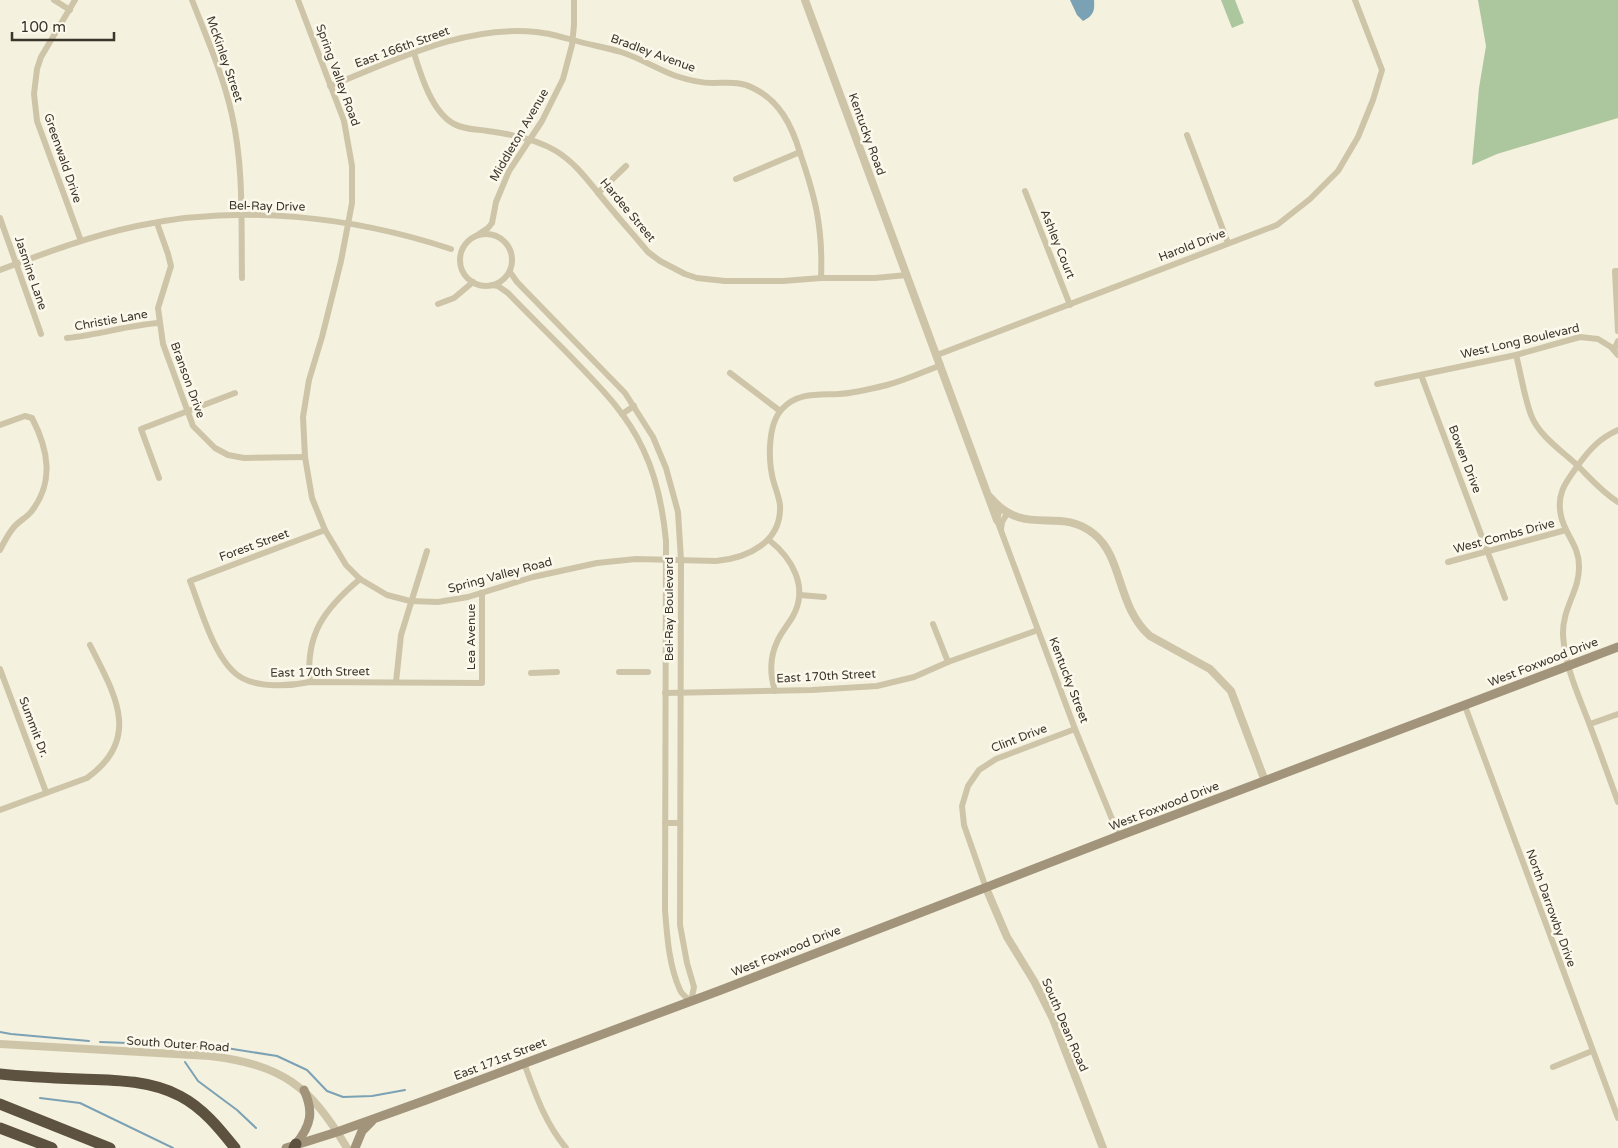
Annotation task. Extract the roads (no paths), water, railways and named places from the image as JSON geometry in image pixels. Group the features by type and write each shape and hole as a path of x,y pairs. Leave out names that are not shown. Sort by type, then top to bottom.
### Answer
{"highway":[{"path":"0,1074 121,1081 159,1087 180,1096 197,1107 216,1124 235,1146"},
{"path":"0,1104 110,1148"},
{"path":"0,1128 52,1148"}],"main road":[{"name":"West Foxwood Drive","path":"721,990 1119,836 1618,647"},
{"name":"East 171st Street","path":"292,1147 374,1119 721,990"},
{"path":"292,1147 304,1134 310,1118 310,1104 304,1090"},
{"path":"355,1148 362,1131 374,1119"}],"street":[{"path":"54,0 70,10"},
{"name":"Greenwald Drive","path":"75,0 42,57 37,70 34,94 37,121 81,241"},
{"name":"McKinley Street","path":"192,0 220,70 232,116 239,163 242,278"},
{"name":"Spring Valley Road","path":"298,0 344,121 350,151 353,185 349,223 333,299 305,398 303,417 305,457 312,498 325,530 346,565 360,579 387,595 410,601 438,602 455,600 533,577 579,566 636,559 716,561 734,559 749,554 769,540"},
{"name":"Middleton Avenue","path":"492,223 501,188 509,171 550,106 562,79 572,40 574,0"},
{"name":"Kentucky Road","path":"805,0 907,275"},
{"name":"Harold Drive","path":"937,355 1277,224 1310,199 1338,172 1349,155 1366,119 1382,70 1355,0"},
{"name":"East 166th Street","path":"330,86 414,53 459,39 495,33 536,32 552,34 572,40"},
{"name":"Bradley Avenue","path":"572,40 622,52 684,78 713,83 734,82 753,87 770,99 787,119 808,173 818,213 821,236 821,278"},
{"name":"Hardee Street","path":"414,53 431,98 447,120 463,128 502,133 544,144 567,159 586,177 648,252 685,274 697,278 745,282 907,275"},
{"path":"1187,135 1228,243"},
{"path":"736,179 800,152"},
{"path":"598,193 626,166"},
{"name":"Ashley Court","path":"1025,191 1070,305"},
{"name":"Bel-Ray Drive","path":"0,270 112,232 157,223 240,215 307,218 349,223 412,237 451,249"},
{"name":"Jasmine Lane","path":"0,218 41,334"},
{"name":"Branson Drive","path":"157,223 171,266 158,308 159,323 163,344 193,426 215,448 228,454 260,459 305,457"},
{"path":"438,304 454,298 472,282 463,272 451,249 464,244 480,234 492,223"},
{"path":"492,223 494,230 507,244 512,257 510,272 502,281 492,285"},
{"path":"480,234 491,235 502,240"},
{"path":"459,262 464,244"},
{"path":"1618,271 1615,271 1618,331"},
{"name":"Bel-Ray Boulevard","path":"472,282 485,286 498,286 508,293 594,381 622,414 643,448 657,484 664,519 666,559 666,926 668,948 675,976 681,992 691,1001 694,987 687,963 680,925 681,560 678,512 672,484 653,436 634,406 608,375 517,282 510,272"},
{"path":"907,275 997,520"},
{"name":"Christie Lane","path":"67,338 92,335 133,325 159,323"},
{"name":"West Long Boulevard","path":"1377,384 1516,355 1580,337 1598,339 1616,352"},
{"path":"1616,352 1618,341"},
{"path":"1516,355 1532,416 1554,445 1601,490 1618,502"},
{"path":"775,691 772,674 773,653 782,631 794,614 800,595 798,577 793,565 777,546 769,540 779,515 778,496 770,458 772,432 780,411 794,400 811,394 854,392 890,384 941,366"},
{"path":"730,373 780,411"},
{"name":"Bowen Drive","path":"1421,375 1505,598"},
{"path":"159,478 141,429 235,393"},
{"path":"622,414 634,406"},
{"path":"0,425 25,416 32,418 46,457 47,473 43,494 30,513 14,526 0,550"},
{"path":"1618,430 1592,447 1566,481 1560,499 1561,517 1566,530 1576,546 1580,568 1563,624 1568,667 1618,802"},
{"path":"988,494 1005,510 1024,520 1063,520 1074,522 1095,535 1106,550 1130,611 1142,628 1150,636 1210,669 1231,692 1265,781"},
{"path":"997,520 1005,510"},
{"path":"1001,530 1005,510"},
{"name":"Kentucky Street","path":"997,520 1075,729 1119,836"},
{"name":"Forest Street","path":"190,581 325,530"},
{"name":"West Combs Drive","path":"1448,562 1566,530"},
{"path":"396,682 401,635 427,551"},
{"path":"310,682 309,655 315,630 345,592 360,579"},
{"name":"East 170th Street","path":"190,581 216,649 224,662 235,674 243,679 271,685 310,682 482,683"},
{"name":"Lea Avenue","path":"482,592 482,683"},
{"path":"800,595 824,598"},
{"path":"933,624 948,662"},
{"name":"East 170th Street","path":"665,693 812,690 877,686 914,677 948,662 1038,630"},
{"path":"0,810 87,778 98,770 114,749 119,724 118,706 90,645"},
{"name":"Summit Dr.","path":"0,669 46,792"},
{"path":"531,673 557,672"},
{"path":"619,672 648,672"},
{"name":"North Darrowby Drive","path":"1465,706 1618,1117"},
{"path":"1590,724 1618,714"},
{"name":"Clint Drive","path":"986,888 964,826 962,806 968,786 979,770 996,759 1075,729"},
{"path":"665,823 680,823"},
{"name":"South Dean Road","path":"986,888 1007,937 1034,981 1053,1019 1103,1148"},
{"path":"666,926 680,925"},
{"name":"South Outer Road","path":"0,1044 224,1058 259,1066 292,1081 304,1090 328,1117 347,1148"},
{"path":"1554,1067 1592,1051"},
{"path":"524,1063 542,1110 566,1148"}],"water":[{"path":"1070,0 1094,0 1093,13 1083,21 1077,15"}],"waterway":[{"path":"0,1032 89,1041"},
{"path":"100,1042 182,1045"},
{"path":"193,1046 220,1047 277,1056 307,1070 327,1091 343,1097 372,1096 405,1090"},
{"path":"185,1062 198,1081 237,1110 256,1128"},
{"path":"40,1098 80,1103 173,1148"}]}
